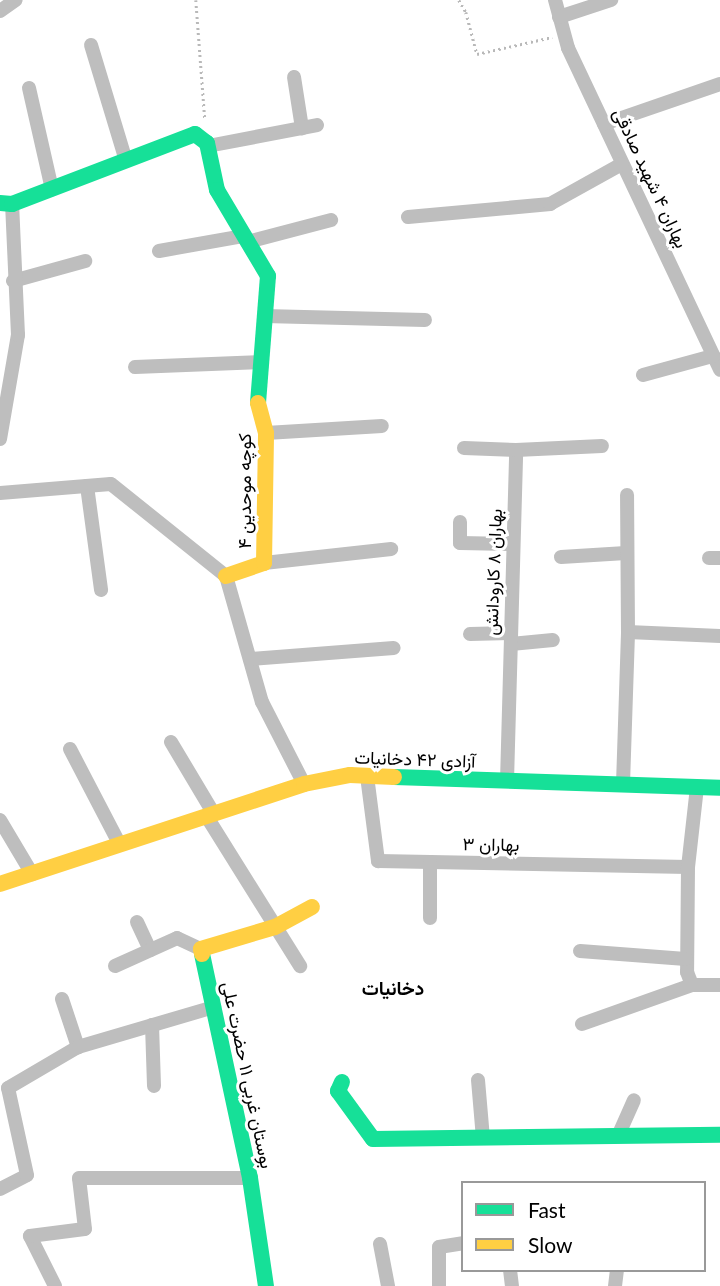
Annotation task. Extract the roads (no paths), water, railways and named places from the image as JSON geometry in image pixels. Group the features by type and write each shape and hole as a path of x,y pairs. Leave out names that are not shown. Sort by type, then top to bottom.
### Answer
{"street":[{"path":"0,11 16,0"},
{"name":"بهاران ۴ شهید صادقی","path":"555,0 564,34 604,124 720,370"},
{"path":"559,17 611,0"},
{"path":"91,45 125,162"},
{"path":"0,439 18,335 9,286 6,204 195,134 207,145 309,126 294,77"},
{"path":"604,124 720,84"},
{"path":"29,88 52,189"},
{"name":"کوچه موحدین ۴","path":"207,145 218,190 268,276 256,398 266,433 264,563 226,576"},
{"path":"408,216 550,204 622,164"},
{"path":"159,251 245,239 331,219"},
{"path":"9,286 85,261"},
{"path":"264,316 425,320"},
{"path":"643,375 713,356"},
{"path":"135,367 260,362"},
{"path":"266,433 382,426"},
{"path":"464,448 516,450 602,446"},
{"name":"بهاران ۸ کارودانش","path":"507,781 516,450"},
{"path":"0,493 111,484 226,576 262,702 304,784"},
{"path":"87,486 101,590"},
{"path":"623,784 628,632 627,495"},
{"path":"460,522 460,543 513,544"},
{"path":"264,563 391,549"},
{"path":"561,556 626,553"},
{"path":"628,632 720,636"},
{"path":"470,634 553,640"},
{"path":"250,659 394,648"},
{"path":"171,742 211,816 300,966"},
{"path":"70,749 120,845"},
{"name":"آزادی ۴۲ دخانیات","path":"0,884 304,784 350,775 720,788"},
{"name":"بهاران ۳","path":"367,776 378,861 688,867"},
{"path":"692,985 686,959 688,867 697,787"},
{"path":"0,820 32,874"},
{"path":"430,862 430,918"},
{"path":"115,966 177,937 201,949 275,927 312,907"},
{"path":"137,922 150,950"},
{"name":"بوستان غربی ۱۱ حضرت علی","path":"201,949 250,1178 266,1286"},
{"path":"580,951 686,959"},
{"path":"582,1024 692,985 720,985"},
{"path":"62,999 78,1047"},
{"path":"0,1189 27,1175 3,1085 78,1047 214,1007"},
{"path":"152,1025 155,1086"},
{"path":"478,1080 483,1138"},
{"path":"342,1082 338,1091 373,1139 720,1135"},
{"path":"618,1136 634,1100"},
{"path":"54,1286 30,1236 85,1229 79,1178 250,1178"},
{"path":"439,1286 439,1247 461,1243"},
{"path":"380,1244 388,1286"}],"district":[{"name":"دخانیات","path":"393,988"}]}
